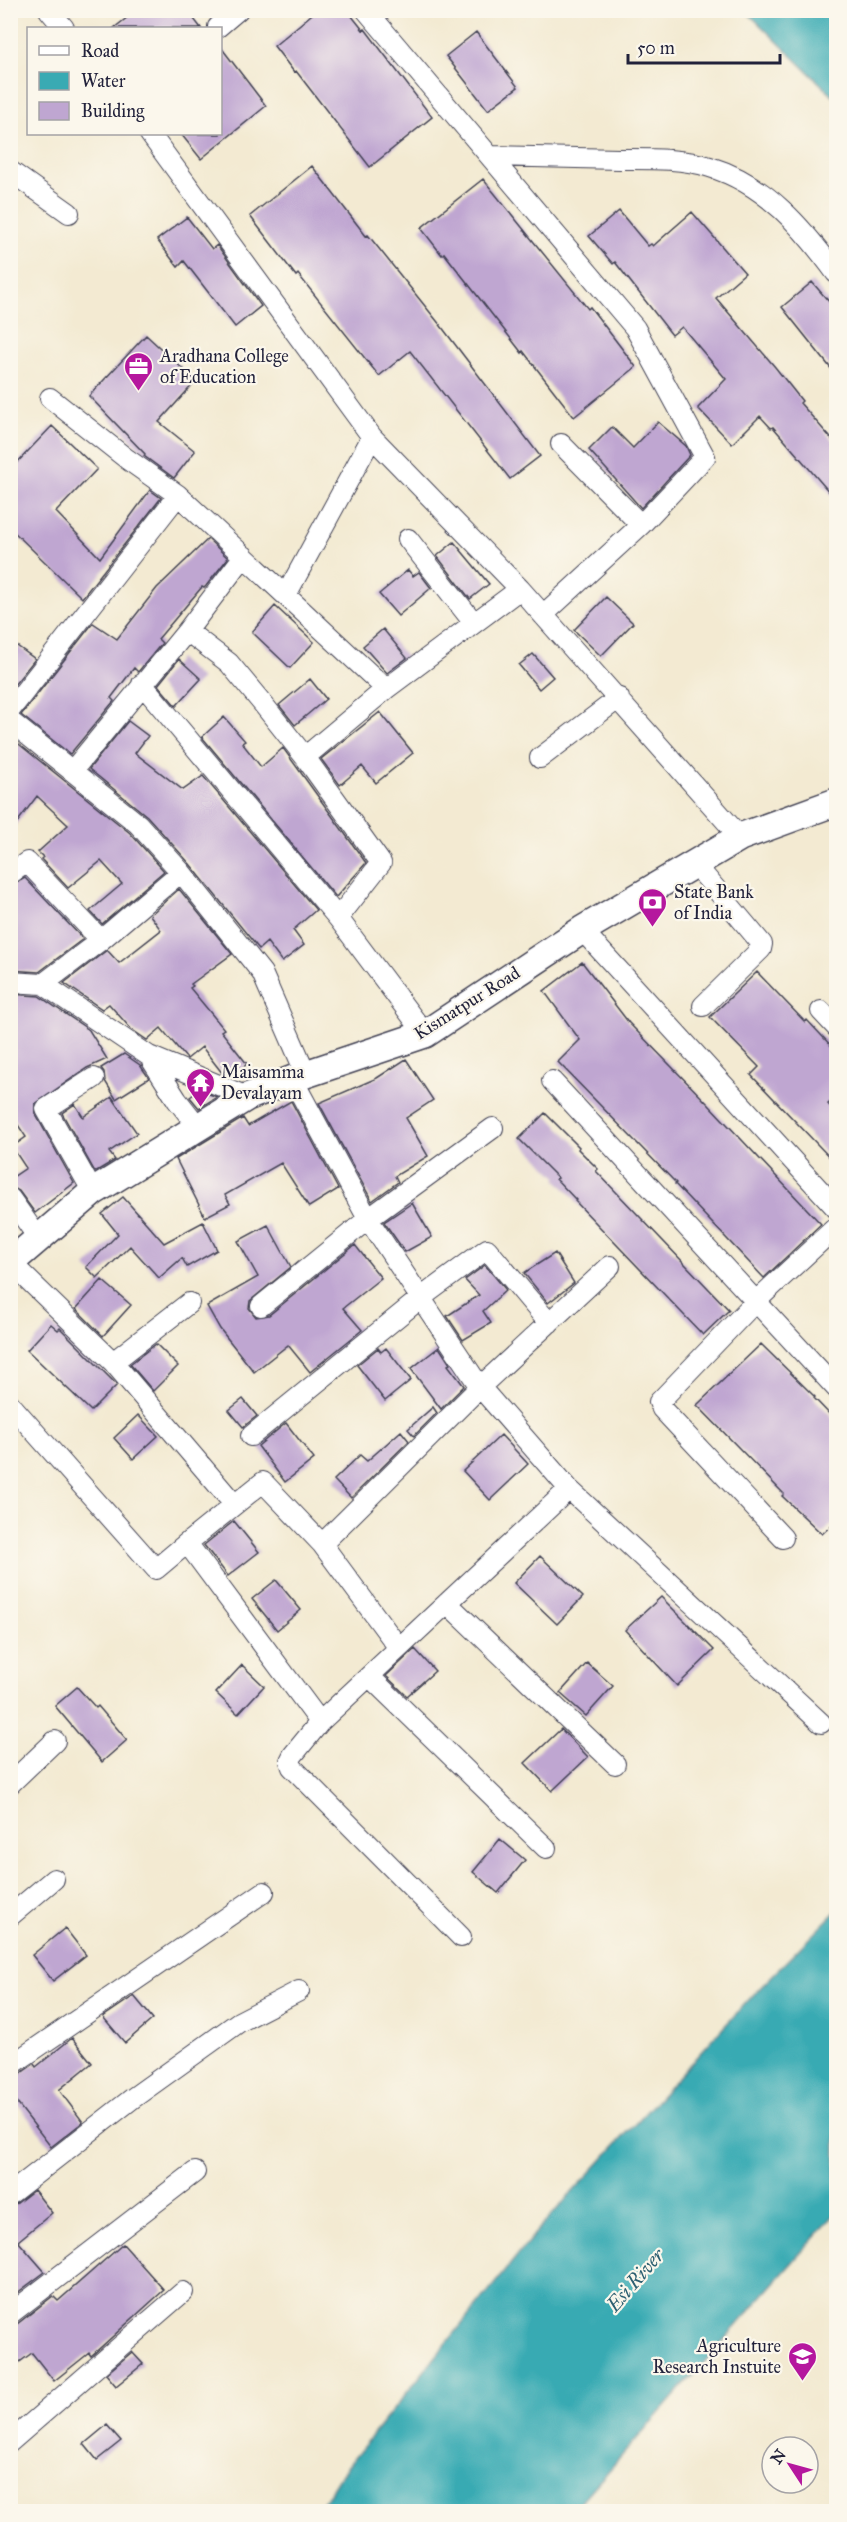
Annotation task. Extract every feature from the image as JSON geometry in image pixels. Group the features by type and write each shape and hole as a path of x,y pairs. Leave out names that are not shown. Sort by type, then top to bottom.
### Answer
{"street":[{"path":"49,10 63,27"},
{"path":"218,27 238,10"},
{"path":"366,10 635,328 705,457 642,525 543,615"},
{"path":"151,135 372,437 520,589 740,837"},
{"path":"491,156 660,160 709,166 750,185 785,211 809,236 837,273"},
{"path":"10,171 69,213"},
{"path":"50,398 127,459 178,495 386,689"},
{"path":"286,596 372,437"},
{"path":"561,444 642,525"},
{"path":"10,710 178,495"},
{"path":"408,539 474,623"},
{"path":"73,770 188,631 244,556"},
{"path":"305,758 386,689 520,589"},
{"path":"188,631 230,663 305,758 381,864 338,918"},
{"path":"142,684 338,918 425,1034"},
{"path":"540,758 619,698"},
{"path":"10,721 138,824 181,872 262,973 300,1077 368,1219 480,1388 569,1489 821,1723"},
{"name":"Kismatpur Road","path":"11,1263 93,1192 248,1097 425,1034 582,930 740,837 837,802"},
{"path":"10,874 27,862 101,940"},
{"path":"694,863 762,944 761,950 703,1006"},
{"path":"43,984 101,940 181,872"},
{"path":"582,930 837,1208"},
{"path":"10,982 43,984 149,1056 248,1097"},
{"path":"820,1011 837,1027"},
{"path":"149,1056 177,1100 199,1128"},
{"path":"93,1192 46,1109 94,1078"},
{"path":"552,1081 837,1388"},
{"path":"261,1306 368,1219 493,1128"},
{"path":"10,1198 39,1239"},
{"path":"783,1538 662,1409 659,1402 755,1302 837,1227"},
{"path":"252,1436 422,1298 487,1249 549,1323"},
{"path":"11,1263 113,1362 234,1504"},
{"path":"322,1544 480,1388 610,1266"},
{"path":"113,1362 189,1303"},
{"path":"10,1404 156,1569 263,1482 322,1544 399,1648"},
{"path":"461,1937 292,1767 290,1761 320,1722 569,1489"},
{"path":"187,1543 320,1722"},
{"path":"447,1603 615,1764"},
{"path":"369,1676 546,1848"},
{"path":"10,1784 55,1741"},
{"path":"10,1916 54,1879"},
{"path":"10,2067 264,1892"},
{"path":"10,2194 133,2098 239,2022 299,1991"},
{"path":"10,2314 195,2172"},
{"path":"10,2442 183,2292"}],"water":[{"path":"746,11 836,11 836,99"},
{"name":"Esi River","path":"836,1911 836,2213 573,2511 318,2511 339,2477 537,2231 756,1992"}],"building":[{"path":"137,10 187,10 200,27 115,27"},
{"path":"317,10 347,10 363,30 365,29 432,117 370,167 274,46"},
{"path":"476,32 518,87 488,110 446,56"},
{"path":"222,49 266,106 201,159 182,135 222,135"},
{"path":"312,166 366,236 368,235 441,326 540,456 510,479 410,351 379,376 298,274 296,276 250,216"},
{"path":"483,179 588,309 590,307 636,367 574,417 444,253 442,255 421,228"},
{"path":"619,211 648,246 651,244 653,246 692,212 745,273 716,298 775,367 802,401 800,403 837,445 837,501 773,427 771,428 760,416 732,444 698,408 726,379 682,327 672,335 615,262 613,264 589,236"},
{"path":"187,217 212,249 217,245 261,306 235,327 184,261 178,267 157,240"},
{"path":"812,282 837,311 837,376 782,307"},
{"name":"Aradhana College of Education","path":"146,335 196,381 159,422 195,451 174,478 144,456 145,454 89,396"},
{"path":"658,422 686,446 690,455 641,508 589,450 612,427 633,448"},
{"path":"52,426 97,469 56,512 100,558 150,490 161,498 82,598 10,528 10,470"},
{"path":"208,539 228,558 158,639 162,643 138,672 134,668 111,698 114,701 70,754 21,715 93,623 117,639 157,588"},
{"path":"454,542 489,584 470,599 437,556"},
{"path":"408,570 413,576 419,572 431,588 398,616 379,594"},
{"path":"606,597 633,623 601,656 574,630"},
{"path":"275,606 314,642 290,668 252,632"},
{"path":"383,629 407,658 387,673 363,646"},
{"path":"10,641 35,659 10,690"},
{"path":"533,654 553,677 539,689 519,665"},
{"path":"179,659 201,679 176,706 158,685"},
{"path":"310,679 326,699 295,725 279,705"},
{"path":"380,712 413,753 376,783 362,766 340,785 321,759"},
{"path":"224,717 245,741 242,743 261,767 283,748 366,863 336,897 202,737"},
{"path":"128,721 148,736 135,753 183,790 203,776 316,910 293,930 304,945 282,962 267,942 259,949 190,864 147,816 89,769"},
{"path":"10,737 130,833 164,871 102,924 90,911 122,884 101,861 68,888 41,859 43,857 38,852 68,825 37,796 10,832"},
{"path":"25,878 83,939 39,972 10,970 10,886"},
{"path":"179,889 232,954 191,984 193,986 190,988 224,1029 221,1031 247,1064 231,1077 223,1074 202,1047 187,1059 161,1028 147,1040 131,1029 109,1004 102,1009 64,983 107,950 119,963 161,930 150,915"},
{"path":"582,962 629,1023 821,1224 764,1278 676,1183 558,1062 580,1040 544,991"},
{"path":"757,972 837,1052 837,1096 828,1104 837,1114 837,1165 751,1075 759,1067 710,1017"},
{"path":"10,994 39,996 89,1030 107,1059 87,1068 35,1104 36,1115 74,1183 35,1213 19,1191 10,1186 10,1179 26,1168 12,1147 26,1137 10,1113"},
{"path":"124,1054 140,1065 149,1078 116,1099 105,1081 101,1068"},
{"path":"406,1059 433,1100 406,1118 428,1156 395,1176 398,1182 372,1201 319,1103 377,1078"},
{"path":"199,1090 217,1097 199,1108 190,1097"},
{"path":"112,1097 137,1133 109,1152 115,1160 95,1172 62,1113 75,1104 83,1117"},
{"path":"291,1101 338,1189 309,1207 281,1163 225,1195 230,1204 205,1217 176,1159 243,1118 248,1126"},
{"path":"545,1113 579,1147 578,1149 598,1169 596,1171 729,1310 703,1335 519,1139"},
{"path":"123,1197 164,1243 203,1222 217,1250 187,1267 182,1258 159,1278 130,1246 97,1278 86,1267 118,1234 102,1214"},
{"path":"412,1203 432,1237 405,1252 384,1222"},
{"path":"268,1225 291,1267 250,1301 249,1308 256,1317 269,1315 355,1245 381,1278 343,1308 362,1330 310,1372 288,1345 254,1372 220,1329 207,1306 258,1277 238,1241"},
{"path":"555,1253 574,1283 548,1303 524,1273"},
{"path":"485,1265 506,1290 483,1311 491,1323 463,1340 447,1316 479,1295 465,1280"},
{"path":"102,1280 131,1305 103,1336 76,1309"},
{"path":"51,1324 58,1330 60,1328 117,1385 91,1411 27,1350"},
{"path":"156,1344 178,1366 153,1391 130,1364"},
{"path":"761,1344 837,1422 837,1520 822,1534 782,1496 784,1494 697,1405"},
{"path":"439,1347 450,1364 448,1365 464,1386 441,1409 411,1369"},
{"path":"378,1348 381,1352 386,1348 411,1380 385,1401 357,1365"},
{"path":"243,1399 257,1416 243,1427 229,1410"},
{"path":"433,1407 437,1413 414,1436 408,1429"},
{"path":"138,1415 158,1436 133,1459 114,1438"},
{"path":"286,1423 314,1459 285,1482 258,1446"},
{"path":"401,1431 409,1441 351,1498 334,1480 360,1455 367,1461"},
{"path":"501,1435 528,1464 490,1500 463,1471"},
{"path":"234,1521 259,1552 228,1576 204,1545"},
{"path":"540,1556 583,1597 557,1624 514,1583"},
{"path":"276,1580 301,1610 277,1630 252,1599"},
{"path":"661,1597 714,1650 677,1686 625,1630"},
{"path":"415,1649 435,1671 407,1696 386,1676"},
{"path":"587,1663 613,1686 586,1716 560,1693"},
{"path":"242,1665 264,1686 238,1714 216,1693"},
{"path":"77,1687 96,1708 98,1706 127,1740 102,1762 55,1706"},
{"path":"561,1729 588,1757 552,1791 525,1763"},
{"path":"500,1839 525,1860 498,1893 473,1872"},
{"path":"65,1928 86,1955 53,1981 32,1955"},
{"path":"134,1996 153,2019 125,2043 103,2017"},
{"path":"72,2038 92,2063 59,2090 83,2122 51,2147 10,2094 10,2081 34,2064 36,2067"},
{"path":"34,2190 52,2213 18,2241 45,2272 13,2296 10,2293 10,2206"},
{"path":"123,2244 164,2290 91,2356 89,2353 54,2381 32,2353 10,2369 10,2326 17,2324 53,2296 58,2301"},
{"path":"132,2352 143,2364 116,2386 106,2374"},
{"path":"107,2425 121,2441 97,2460 84,2444"}],"place":[{"name":"Aradhana College of Education","path":"139,392"},
{"name":"State Bank of India","path":"653,928"},
{"name":"Maisamma Devalayam","path":"200,1108"},
{"name":"Agriculture Research Instuite","path":"802,2382"}]}
